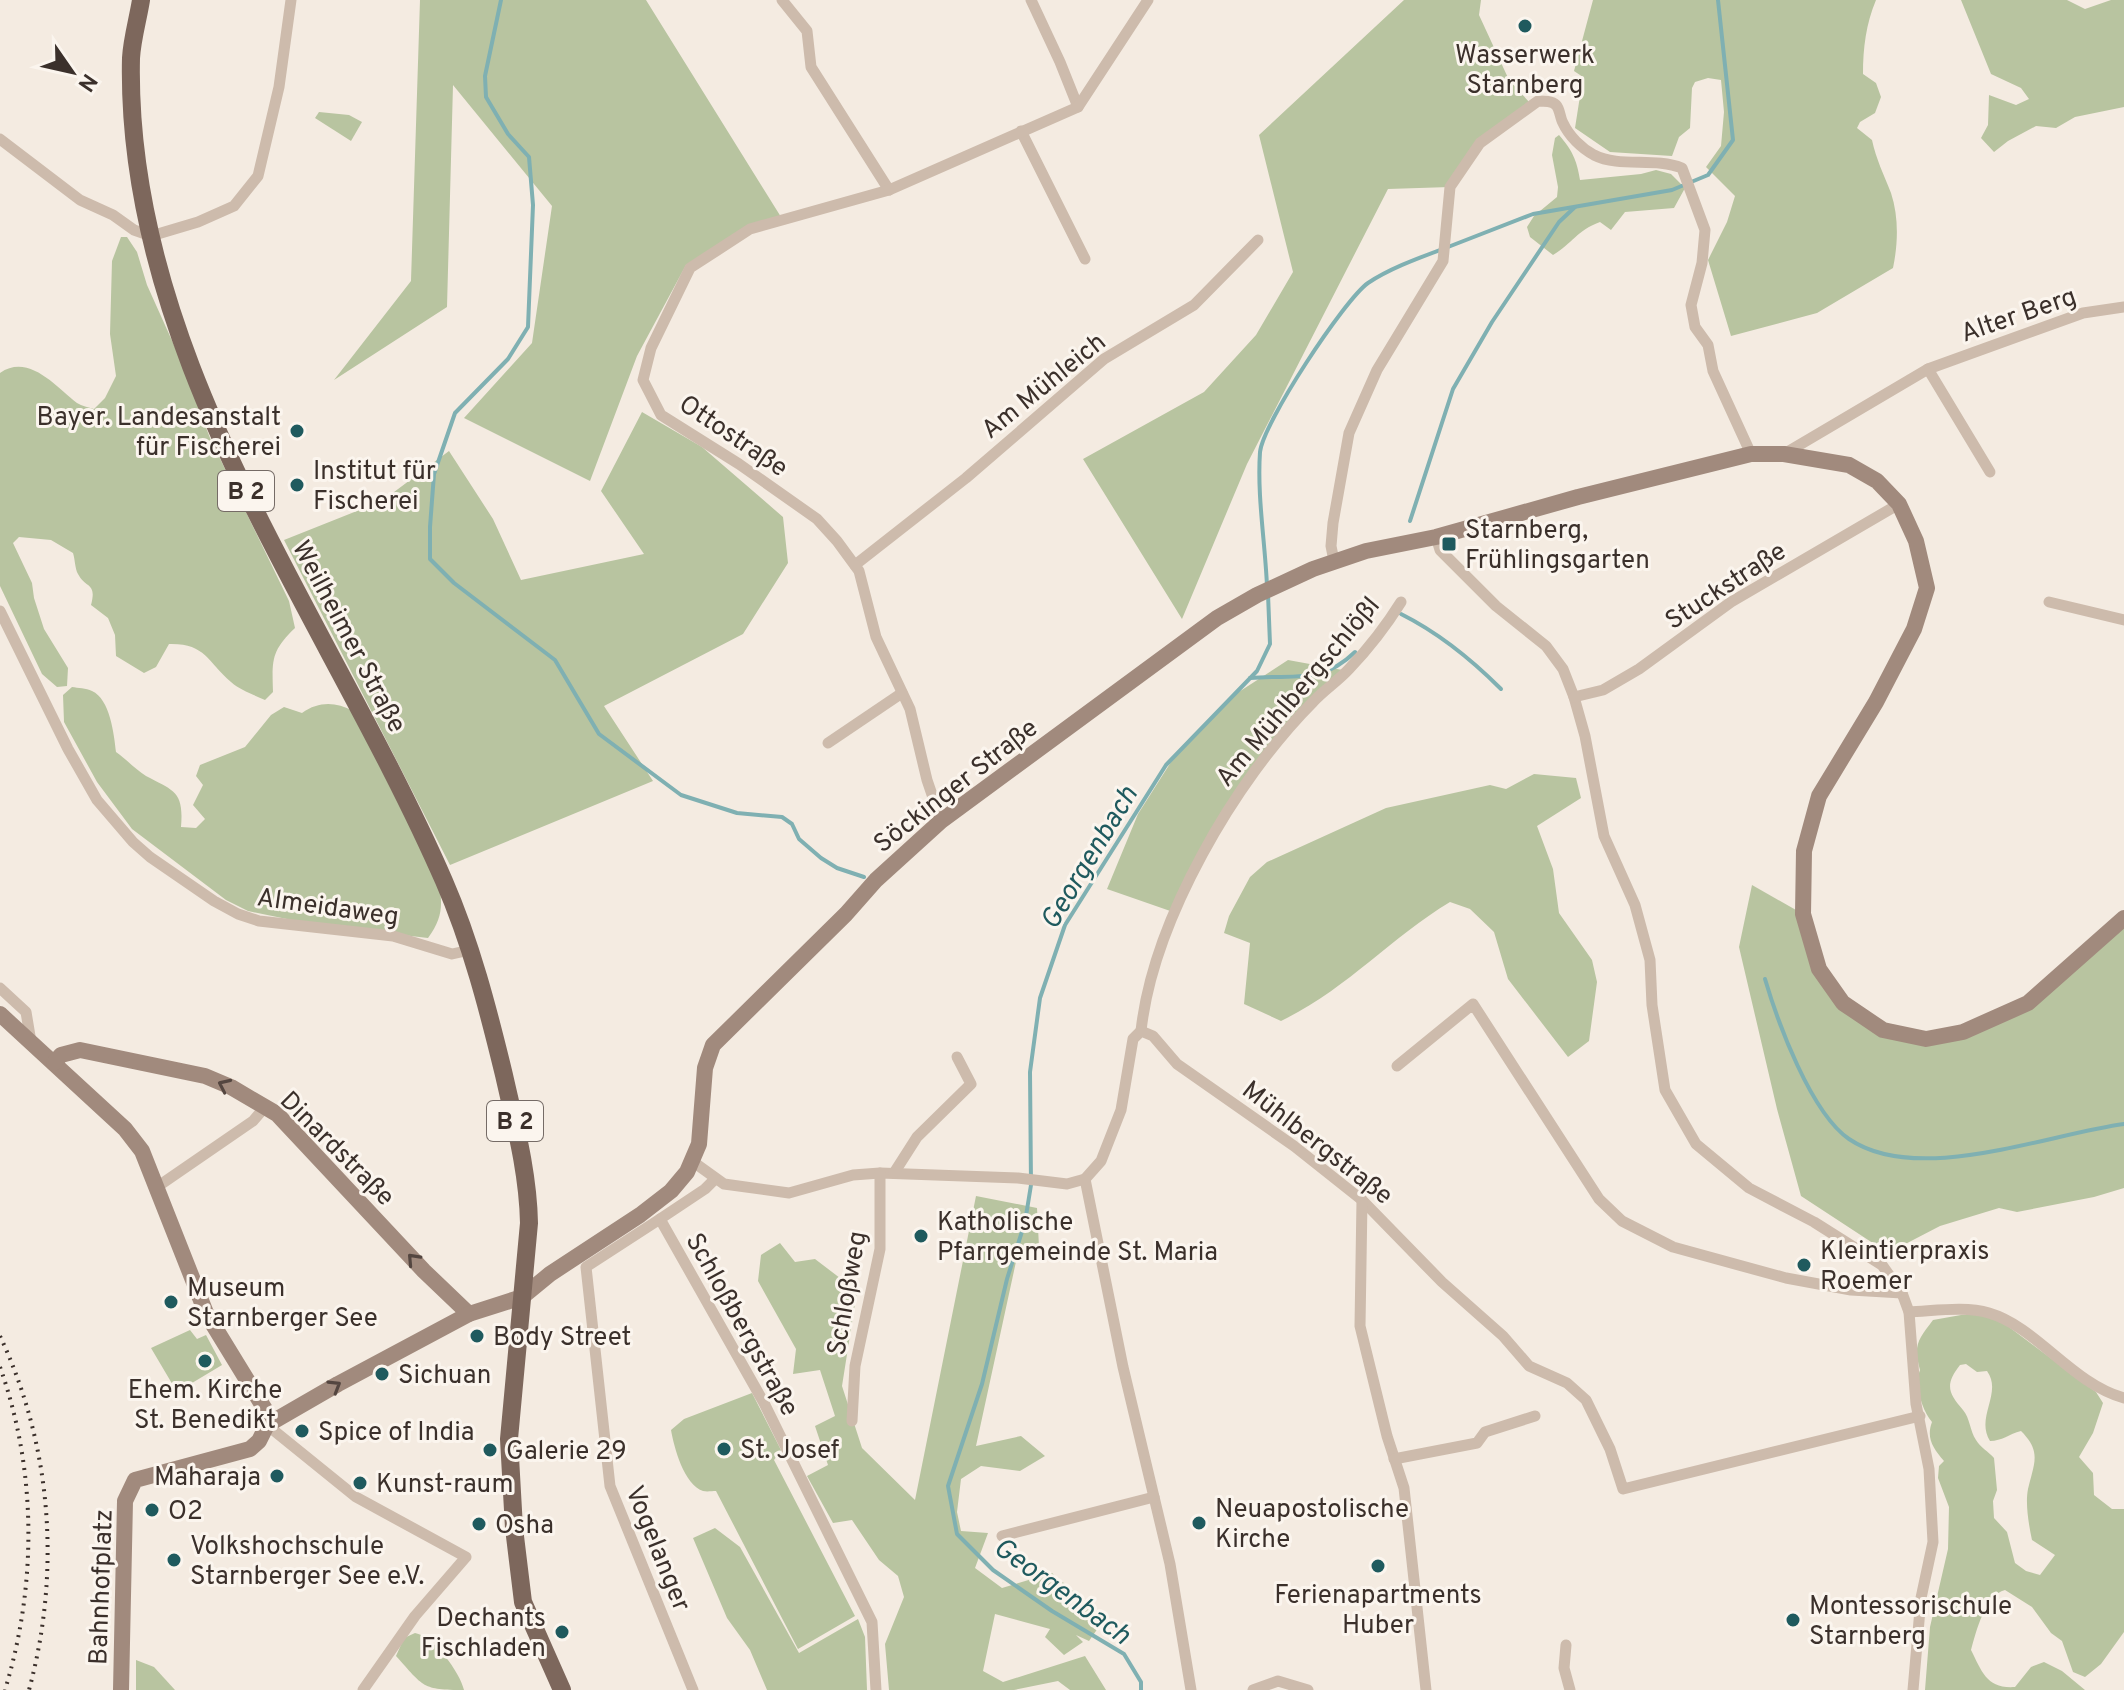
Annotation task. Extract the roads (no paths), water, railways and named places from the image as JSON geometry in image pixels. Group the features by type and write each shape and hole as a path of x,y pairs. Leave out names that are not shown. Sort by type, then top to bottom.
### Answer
{"main road":[{"name":"Weilheimer Straße","path":"141,0 131,54 132,117 151,236 173,319 218,430 259,518 393,773 444,881 470,950 497,1048 529,1187 522,1297"},
{"name":"B 2","path":"522,1297 509,1439 514,1528 523,1602 562,1690"}],"street":[{"path":"0,139 80,200 151,236 198,222 234,206 258,176 279,87 291,0"},
{"path":"782,0 807,31 811,67 889,190"},
{"path":"1031,0 1078,107"},
{"path":"1078,107 1148,0"},
{"path":"1334,561 1331,546 1333,523 1349,433 1377,370 1443,258 1450,187 1480,143 1538,101 1558,106 1563,124 1576,143 1595,156 1668,162 1682,168 1705,230 1702,263 1691,305 1695,327 1708,345 1713,371 1751,454"},
{"name":"Ottostraße","path":"941,821 933,802 910,709 876,637 869,603 855,565 817,519 739,464 661,415 643,380 651,348 690,268 750,229 889,190 1078,107"},
{"path":"1021,131 1085,259"},
{"name":"Am Mühleich","path":"855,565 966,478 1104,359 1194,305 1258,240"},
{"name":"Alter Berg","path":"1784,454 1928,369 2083,313 2124,307"},
{"path":"1928,369 1990,472"},
{"name":"Söckinger Straße","path":"522,1297 550,1274 671,1191 692,1161 702,1130 705,1068 713,1045 846,914 876,880 941,821 1217,618 1257,595 1334,561 1366,551 1436,537 1578,497 1751,454 1784,454 1849,465 1877,481 1899,504"},
{"path":"1899,504 1916,541 1927,588 1914,629 1876,702 1819,796 1804,851 1803,914 1819,969 1843,1003 1883,1030 1926,1039 1963,1032 2028,1003 2124,918"},
{"name":"Stuckstraße","path":"1574,697 1603,690 1639,669 1731,602 1899,504"},
{"path":"1436,537 1440,550 1496,606 1546,646 1563,669 1585,736 1604,836 1635,905 1650,960 1652,1005 1665,1090 1696,1144 1749,1188 1814,1222 1882,1265 1902,1293 1909,1312 1916,1404 1929,1469 1933,1542 1921,1598 1913,1690"},
{"name":"Am Mühlbergschlößl","path":"1141,1031 1145,997 1162,946 1222,816 1313,702 1348,671 1382,632 1401,602"},
{"path":"2049,602 2124,620"},
{"name":"Almeidaweg","path":"0,611 68,749 97,800 150,857 214,901 259,921 393,936 452,954 470,950"},
{"path":"828,743 902,693"},
{"path":"0,988 26,1012 31,1042"},
{"path":"1397,1066 1473,1004 1599,1199 1622,1221 1673,1247 1786,1278 1851,1290 1902,1293"},
{"path":"0,1014 125,1129 142,1151 202,1303 266,1411 267,1425 356,1497 466,1557 415,1616 363,1690"},
{"path":"692,1161 724,1184 789,1193 853,1175 880,1173 1018,1178 1067,1184 1085,1179 1101,1161 1121,1110 1133,1039 1141,1031"},
{"name":"Mühlbergstraße","path":"1141,1031 1153,1036 1177,1064 1294,1146 1362,1200 1442,1282 1503,1336 1529,1366 1567,1383 1586,1400 1610,1449 1623,1489 1920,1416"},
{"name":"Dinardstraße","path":"54,1063 61,1055 80,1050 205,1076 265,1107 292,1128 424,1271 469,1314"},
{"path":"894,1173 917,1137 971,1084 957,1057"},
{"path":"157,1187 253,1121 265,1107"},
{"name":"Schloßweg","path":"852,1421 855,1366 880,1249 880,1173"},
{"name":"Schloßbergstraße","path":"715,1179 660,1219 764,1403 872,1622 876,1690"},
{"path":"1085,1179 1123,1367 1170,1564 1191,1690"},
{"path":"1362,1200 1360,1326 1404,1488 1426,1690"},
{"name":"Vogelanger","path":"660,1219 586,1267 610,1486 693,1690"},
{"path":"267,1425 469,1314 522,1297"},
{"path":"1909,1312 1987,1312 2005,1319 2077,1374 2108,1393 2124,1398"},
{"path":"1394,1459 1477,1443 1485,1432 1535,1416"},
{"name":"Bahnhofplatz","path":"121,1690 125,1501 131,1486 143,1477 250,1449 259,1441 267,1425"},
{"path":"1002,1536 1154,1497"},
{"path":"1566,1645 1564,1668 1570,1690"},
{"path":"1253,1690 1278,1681 1308,1690"}],"waterway":[{"path":"501,0 485,76 486,97 508,134 529,157 533,205 528,327 508,359 455,413 434,474 430,559 454,583 555,660 599,734 681,795 737,813 782,817 792,824 799,839 821,858 837,868 864,877"},
{"path":"1448,247 1533,214 1672,190 1708,175 1733,140 1718,0"},
{"path":"1410,521 1453,389 1492,322 1559,222 1575,207"},
{"name":"Georgenbach","path":"1267,586 1259,469 1260,452 1275,416 1306,363 1357,294 1385,273 1440,250"},
{"name":"Georgenbach","path":"1141,1690 1141,1682 1124,1654 1052,1611 993,1570 957,1534 948,1486 982,1384 1007,1279 1025,1222 1031,1185 1030,1072 1040,998 1065,925 1166,765 1257,671 1270,644 1268,594"},
{"path":"1401,614 1454,647 1501,689"},
{"path":"1250,678 1318,674 1343,662 1355,652"},
{"path":"1765,979 1787,1042 1822,1109 1849,1139 1878,1152 1910,1158 1946,1158 2022,1146 2124,1124"}],"railway":[{"path":"0,1336 31,1422 46,1510 48,1555 45,1601 29,1690"},
{"path":"0,1367 21,1447 28,1528 23,1610 5,1690"}],"place":[{"name":"Wasserwerk Starnberg","path":"1525,26"},
{"name":"Bayer. Landesanstalt für Fischerei","path":"297,431"},
{"name":"Institut für Fischerei","path":"297,485"},
{"name":"Starnberg, Frühlingsgarten","path":"1449,544"},
{"name":"Katholische Pfarrgemeinde St. Maria","path":"921,1236"},
{"name":"Kleintierpraxis Roemer","path":"1804,1265"},
{"name":"Museum Starnberger See","path":"171,1302"},
{"name":"Body Street","path":"477,1336"},
{"name":"Ehem. Kirche St. Benedikt","path":"205,1361"},
{"name":"Sichuan","path":"382,1374"},
{"name":"Spice of India","path":"302,1431"},
{"name":"St. Josef","path":"724,1449"},
{"name":"Galerie 29","path":"490,1450"},
{"name":"Maharaja","path":"277,1476"},
{"name":"Kunst-raum","path":"360,1483"},
{"name":"O2","path":"152,1510"},
{"name":"Neuapostolische Kirche","path":"1199,1523"},
{"name":"Osha","path":"479,1524"},
{"name":"Volkshochschule Starnberger See e.V.","path":"174,1560"},
{"name":"Ferienapartments Huber","path":"1378,1566"},
{"name":"Montessorischule Starnberg","path":"1793,1620"},
{"name":"Dechants Fischladen","path":"562,1632"}]}
